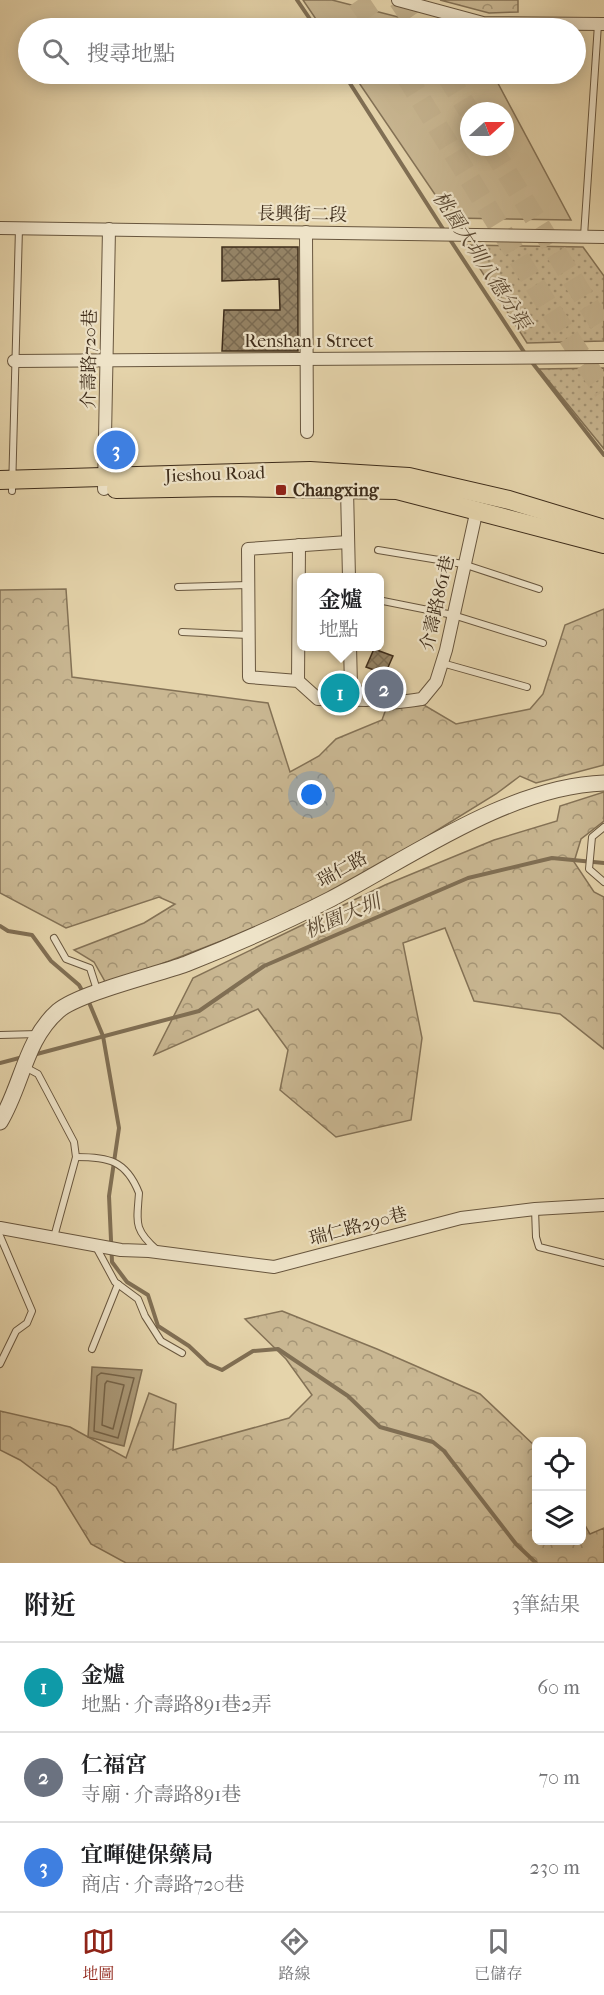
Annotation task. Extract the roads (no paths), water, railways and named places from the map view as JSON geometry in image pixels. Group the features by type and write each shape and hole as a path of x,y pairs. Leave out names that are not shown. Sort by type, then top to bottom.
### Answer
{"main road":[{"name":"Jieshou Road","path":"6,486 105,483 310,471 409,477 509,500 604,529"},
{"name":"Jieshou Road","path":"105,483 397,490 477,509 604,544"}],"street":[{"path":"398,0 465,18"},
{"path":"586,24 601,24"},
{"name":"長興街二段","path":"0,228 604,237"},
{"name":"介壽路720巷","path":"105,483 109,229"},
{"path":"306,232 307,432"},
{"name":"Renshan 1 Street","path":"14,361 604,357"},
{"path":"347,489 349,573"},
{"name":"介壽路861巷","path":"367,700 380,705 422,699 436,682 477,509"},
{"path":"348,542 248,549 249,677 298,681 318,699 367,700"},
{"path":"299,545 299,573"},
{"path":"298,651 298,681"},
{"path":"350,651 351,686 367,700"},
{"name":"瑞仁路","path":"39,1034 59,1010 98,993 185,964 239,941 330,899 441,836 526,800 582,784 604,783"},
{"path":"0,1122 24,1067 26,1055 39,1034"},
{"name":"瑞仁路290巷","path":"0,1228 115,1249 160,1252 274,1267 461,1218 535,1209 604,1205"}],"lane":[{"path":"584,236 601,24"},
{"path":"6,486 19,228"},
{"path":"378,550 463,564 539,589"},
{"path":"178,587 248,585"},
{"path":"384,601 453,615 543,643"},
{"path":"182,632 248,635"},
{"path":"442,663 528,687"},
{"path":"604,827 592,837 589,869 604,882"},
{"path":"54,938 66,959 90,968 98,993"},
{"path":"0,1035 39,1034"},
{"path":"24,1067 38,1074 74,1142 76,1157 54,1237"},
{"path":"76,1157 109,1158 123,1167 138,1193 136,1212 138,1228 160,1252"},
{"path":"535,1209 538,1247 604,1263"},
{"path":"0,1236 32,1311 27,1323 16,1331 0,1364"},
{"path":"95,1244 118,1284 138,1299 145,1316 161,1341 182,1353"},
{"path":"92,1349 118,1284"}],"water":[{"path":"92,1367 142,1370 124,1446 88,1437"}],"waterway":[{"name":"桃園大圳八德分渠","path":"297,0 309,18"},
{"name":"桃園大圳八德分渠","path":"350,84 445,232"},
{"name":"桃園大圳八德分渠","path":"449,238 526,355"},
{"name":"桃園大圳八德分渠","path":"531,361 604,455"},
{"name":"桃園大圳","path":"33,1055 199,1011 264,966 468,878 552,858 604,863"},
{"path":"0,926 8,931 32,935 51,961 79,985 84,994"},
{"path":"88,1000 103,1036 119,1128 109,1196 112,1262 127,1282 148,1295 158,1326 189,1346 208,1364 222,1370 253,1351 278,1349 348,1396 380,1427 433,1442 444,1451 516,1544 536,1563"},
{"path":"0,1063 23,1057"}],"tunnel":[{"path":"358,0 370,18"},
{"path":"399,0 411,18"},
{"path":"411,84 548,306 604,391"},
{"path":"452,84 463,102"},
{"path":"497,156 604,330"}],"place":[{"name":"宜暉健保藥局","path":"116,450"},
{"name":"Changxing","path":"281,490"},
{"name":"仁福宮","path":"384,689"},
{"name":"金爐","path":"340,693"}]}
